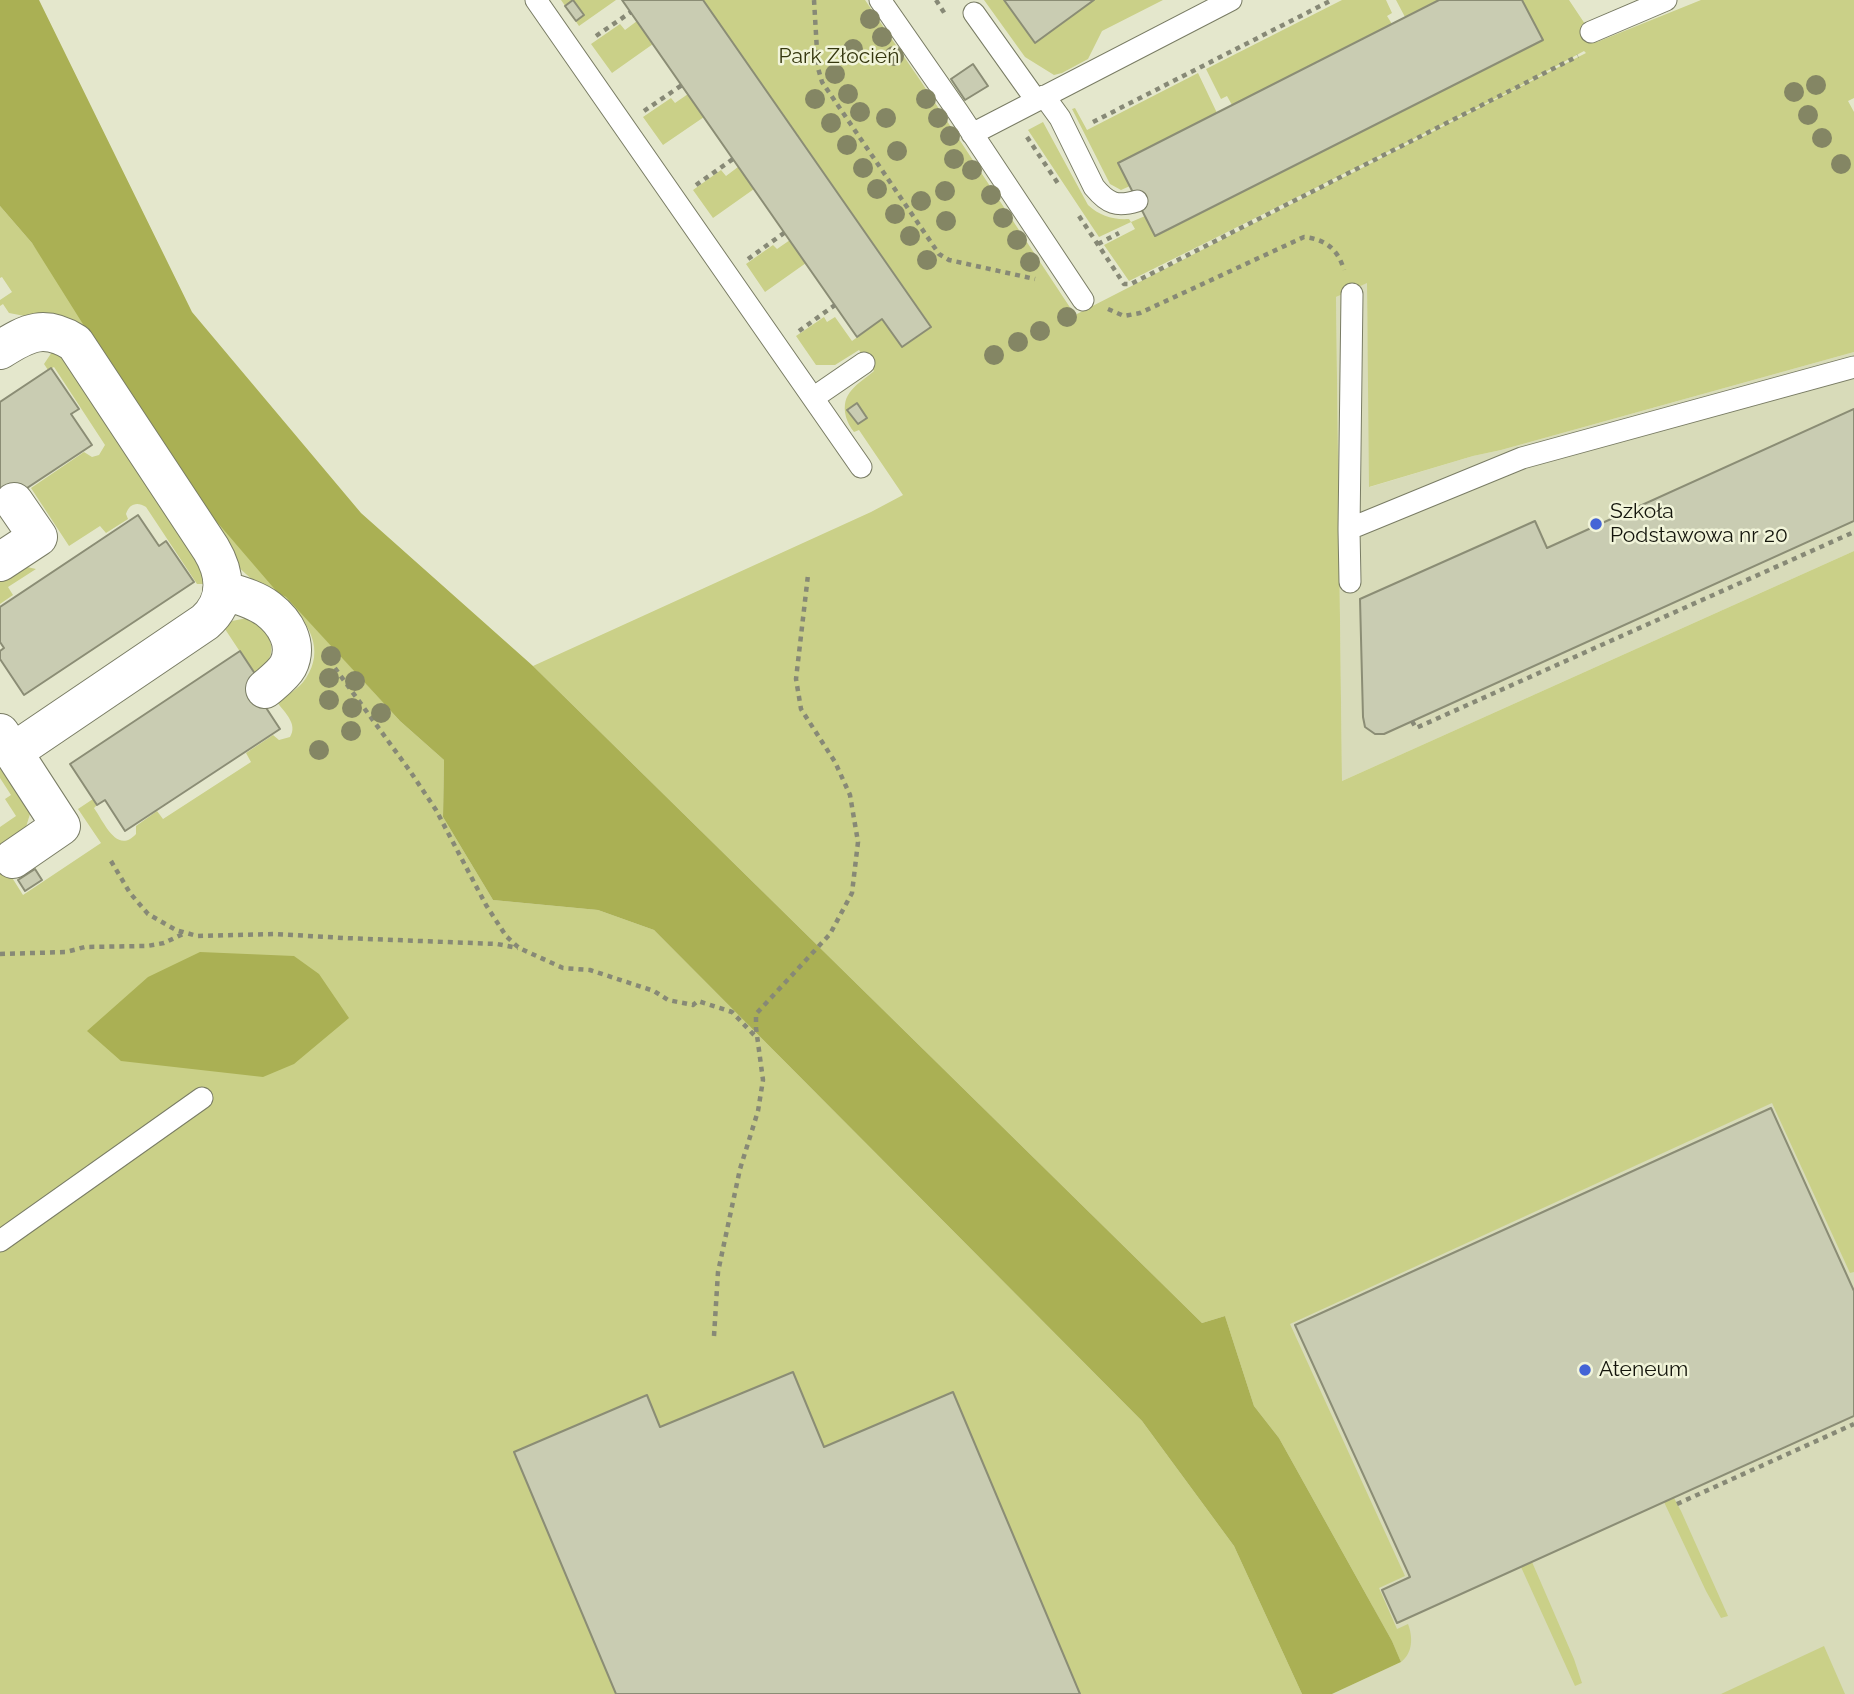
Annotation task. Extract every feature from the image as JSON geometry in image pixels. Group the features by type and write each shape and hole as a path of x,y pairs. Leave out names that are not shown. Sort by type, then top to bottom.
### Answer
{"street":[{"path":"0,350 26,336 46,332 54,332 75,343 219,562 222,590 217,609 205,622 6,743 61,826 13,859"},
{"path":"0,562 47,551 14,502"},
{"path":"222,590 267,608 282,622 289,635 292,650 288,666 265,689"}],"lane":[{"path":"536,0 861,467"},
{"path":"880,0 1083,300"},
{"path":"972,134 1231,0"},
{"path":"1591,32 1666,0"},
{"path":"974,13 1040,98 1060,118 1094,187 1102,197 1112,203 1138,201"},
{"path":"1350,582 1352,294"},
{"path":"813,398 864,363"},
{"path":"1349,529 1521,458 1854,367"},
{"path":"0,1241 202,1098"}],"path":[{"path":"814,0 819,75 943,258 1035,279 1047,272 1083,300 1124,316 1140,313 1304,237 1320,239 1334,250 1343,264 1352,294"},
{"path":"1089,123 1332,0"},
{"path":"587,43 631,12"},
{"path":"1124,284 1130,284 1170,265 1584,53"},
{"path":"638,115 682,85"},
{"path":"689,189 733,159"},
{"path":"741,263 785,233"},
{"path":"792,335 835,305"},
{"path":"1412,721 1416,728 1854,532"},
{"path":"714,1336 718,1272 740,1169 758,1111 763,1080 757,1014 830,934 852,893 857,855 858,842 850,795 835,762 801,709 796,679 808,575"},
{"path":"324,653 423,790 486,905 506,936 519,948"},
{"path":"111,861 130,893 148,914 176,930 197,936 275,933 497,944 519,948 563,968 590,970 632,983 654,991 668,1000 693,1005 698,1001 732,1012 757,1037"},
{"path":"0,954 66,952 85,947 147,946 164,943 186,932"},
{"path":"1677,1504 1854,1424"}],"shaded area":[{"name":"Szkoła Podstawowa nr 20","path":"1367,282 1370,487 1473,456 1854,352 1854,551 1342,781 1336,297"},
{"path":"1802,1047 1854,1153 1854,1694 1332,1694 1401,1662 1225,1316"}],"green space":[{"path":"0,0 39,0 192,312 361,513 533,666 1202,1323 1225,1316 1254,1406 1279,1438 1392,1641 1401,1662 1332,1694 1302,1694 1234,1546 1142,1421 654,930 598,910 493,900 443,817 444,760 400,721 286,597 278,593 198,500 125,391 32,243 0,206"},
{"path":"561,0 616,0 579,26"},
{"name":"Park Złocień","path":"703,0 865,0 1075,315 1586,53 1584,51 1516,88 1129,281 1104,245 1135,229 1131,222 1145,216 1156,236 1542,40 1522,0 1569,0 1597,42 1701,0 1854,0 1854,98 1848,101 1854,112 1854,352 1369,487 1367,283 1336,297 1342,781 1854,551 1854,1272 1850,1273 1772,1103 1290,1324 1405,1576 1379,1588 1397,1629 1408,1624 1410,1629 1410,1649 1401,1662 1392,1641 1279,1438 1254,1406 1225,1316 1202,1323 533,666 903,495 859,430 854,432 846,417 848,395 874,371 859,350 835,365 816,365 796,336 824,317 827,322 835,317 852,341 882,319 931,326"},
{"path":"984,0 1004,0 1035,43 1094,0 1163,0 1102,31 1088,59 1054,75 1025,57"},
{"path":"1342,0 1386,0 1392,13 1387,16 1392,24 1232,105 1227,96 1221,99 1206,69"},
{"path":"1396,0 1439,0 1405,17"},
{"path":"637,21 653,44 612,73 591,44 620,24 625,30"},
{"path":"1198,73 1217,113 1118,163 1130,186 1121,190 1110,184 1072,109 1075,108 1087,130"},
{"path":"688,94 704,117 663,145 643,117 671,98 675,103"},
{"path":"1043,122 1088,205 1107,216 1129,219 1131,222 1099,237 1028,130"},
{"path":"738,167 754,189 713,218 693,190 721,170 726,176"},
{"path":"0,206 32,243 278,593 286,596 400,721 444,760 443,817 493,900 598,910 654,930 1142,1421 1234,1546 1302,1694 0,1694 0,827 16,816 5,799 11,795 0,778 0,760 30,814 11,876 23,895 101,843 78,809 93,799 97,805 94,808 107,828 117,839 123,841 136,834 136,826 157,811 163,819 251,762 246,753 273,735 279,740 290,737 292,723 277,702 303,682 312,668 314,647 312,637 302,619 282,599 235,564 30,317 9,313 3,304 0,306 0,300 12,292 2,277 0,278"},
{"path":"790,240 806,263 765,292 746,264 773,245 777,249"},
{"path":"54,349 59,351 201,558 209,584 197,584 146,507 140,504 131,506 126,514 128,519 106,533 100,526 69,546 31,488 84,452 92,457 99,455 105,445 54,367 48,370 44,364"},
{"path":"27,567 36,569 8,587 13,595 0,604 0,582 17,570"},
{"path":"247,618 259,625 268,635 271,648 268,661 256,676 223,626"},
{"path":"200,952 294,956 319,974 349,1018 294,1064 263,1077 121,1061 87,1031 148,977"},
{"path":"1674,1498 1728,1616 1721,1618 1664,1502"},
{"path":"1532,1562 1574,1659 1582,1683 1575,1686 1521,1567"},
{"path":"1824,1646 1845,1694 1721,1694"}],"building":[{"path":"573,0 584,15 576,21 565,6"},
{"path":"622,0 703,0 931,327 902,347 882,319 857,337"},
{"path":"1004,0 1094,0 1035,43"},
{"path":"1439,0 1522,0 1543,40 1155,236 1118,163"},
{"path":"973,64 988,86 965,100 951,79"},
{"path":"51,368 79,409 71,414 92,445 0,506 0,402"},
{"path":"857,403 867,418 858,424 847,410"},
{"path":"1854,409 1854,521 1384,734 1375,734 1365,727 1360,599 1535,521 1547,548"},
{"path":"138,515 159,546 166,541 194,582 24,695 0,659 0,651 4,648 0,642 0,607"},
{"path":"240,651 267,692 259,697 280,729 125,831 105,800 97,805 70,764"},
{"path":"35,869 42,880 25,891 18,880"},
{"name":"Ateneum","path":"1771,1108 1854,1291 1854,1416 1397,1623 1382,1590 1410,1577 1295,1325"},
{"path":"793,1372 824,1447 953,1392 1080,1694 616,1694 514,1452 647,1395 660,1427"}],"place":[{"name":"Szkoła Podstawowa nr 20","path":"1596,524"},
{"name":"Ateneum","path":"1585,1370"}]}
